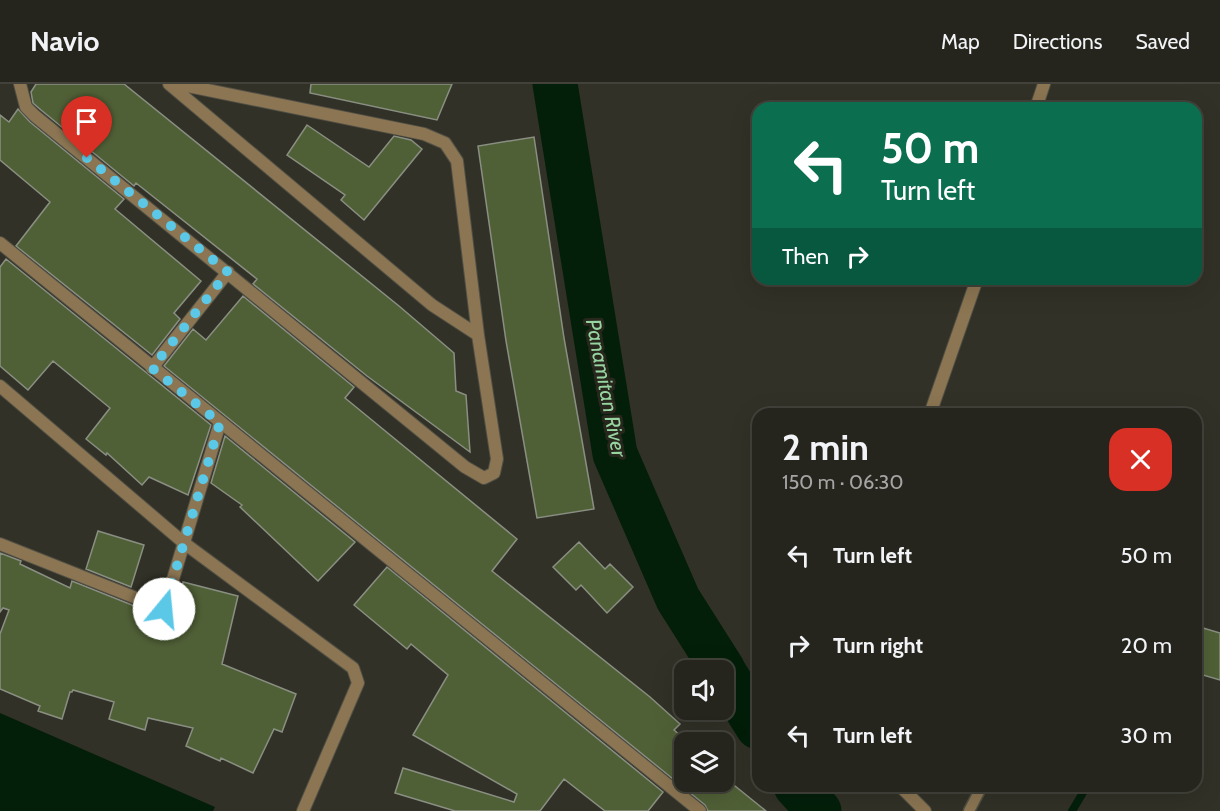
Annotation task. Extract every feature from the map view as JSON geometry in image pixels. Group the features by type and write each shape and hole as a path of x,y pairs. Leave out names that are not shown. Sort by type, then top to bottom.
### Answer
{"street":[{"path":"20,84 26,107 35,116 465,467 484,478 494,473 497,459 478,335 457,161 445,143 424,134 177,84"},
{"path":"169,84 432,305 478,335"},
{"path":"1038,102 1044,84"},
{"path":"0,243 700,811"},
{"path":"152,368 228,272"},
{"path":"932,408 975,285"},
{"path":"0,386 184,543 352,668 358,683 303,811"},
{"path":"0,544 164,609 220,423"},
{"path":"906,792 925,811"}],"lane":[{"path":"969,811 979,792"}],"shaded area":[{"path":"0,713 215,807 213,811 0,811"}],"building":[{"path":"36,84 124,84 399,306 454,353 456,391 466,395 470,452 367,376 253,284 257,279 136,183 134,186 41,110 33,103 31,92"},
{"path":"311,84 452,84 437,120 310,93"},
{"path":"18,109 30,122 124,199 115,209 201,281 174,313 180,319 152,355 16,246 50,202 0,160 0,115 9,122"},
{"path":"307,125 369,167 394,136 411,140 422,149 364,220 341,200 345,195 287,155"},
{"path":"534,137 564,338 594,509 537,518 506,341 478,146"},
{"path":"6,259 211,425 188,495 149,477 142,485 107,453 106,455 86,439 110,408 53,361 28,390 0,366 0,267"},
{"path":"243,296 354,387 345,398 517,539 492,571 650,697 680,724 674,730 676,732 674,732 674,780 164,366 193,329 206,340"},
{"path":"225,436 355,542 318,581 240,507 242,505 211,483"},
{"path":"98,531 144,545 131,587 86,569"},
{"path":"579,542 605,569 610,564 633,587 607,613 581,585 576,590 553,567"},
{"path":"0,553 21,561 20,564 70,588 72,581 162,617 174,617 183,582 238,596 222,664 296,694 282,732 274,729 253,773 221,758 220,761 186,746 193,728 148,718 145,730 109,719 114,702 73,690 70,692 62,719 38,711 40,706 0,689 0,634 9,610 3,608 0,612"},
{"path":"387,567 663,792 648,811 605,811 564,779 540,811 455,811 395,793 403,768 514,802 517,794 413,735 448,675 411,644 407,649 354,605"},
{"path":"1203,628 1220,633 1220,680 1202,675"},
{"path":"734,785 766,811 708,811 705,805 689,792 734,792"}],"waterway":[{"name":"Panamitan River","path":"555,84 615,454 678,599 717,660"},
{"name":"Panamitan River","path":"734,689 752,717"},
{"name":"Panamitan River","path":"802,792 819,811"},
{"path":"1072,811 1083,792"}],"route":[{"path":"87,158 228,272 152,368 220,423 164,609"}]}
